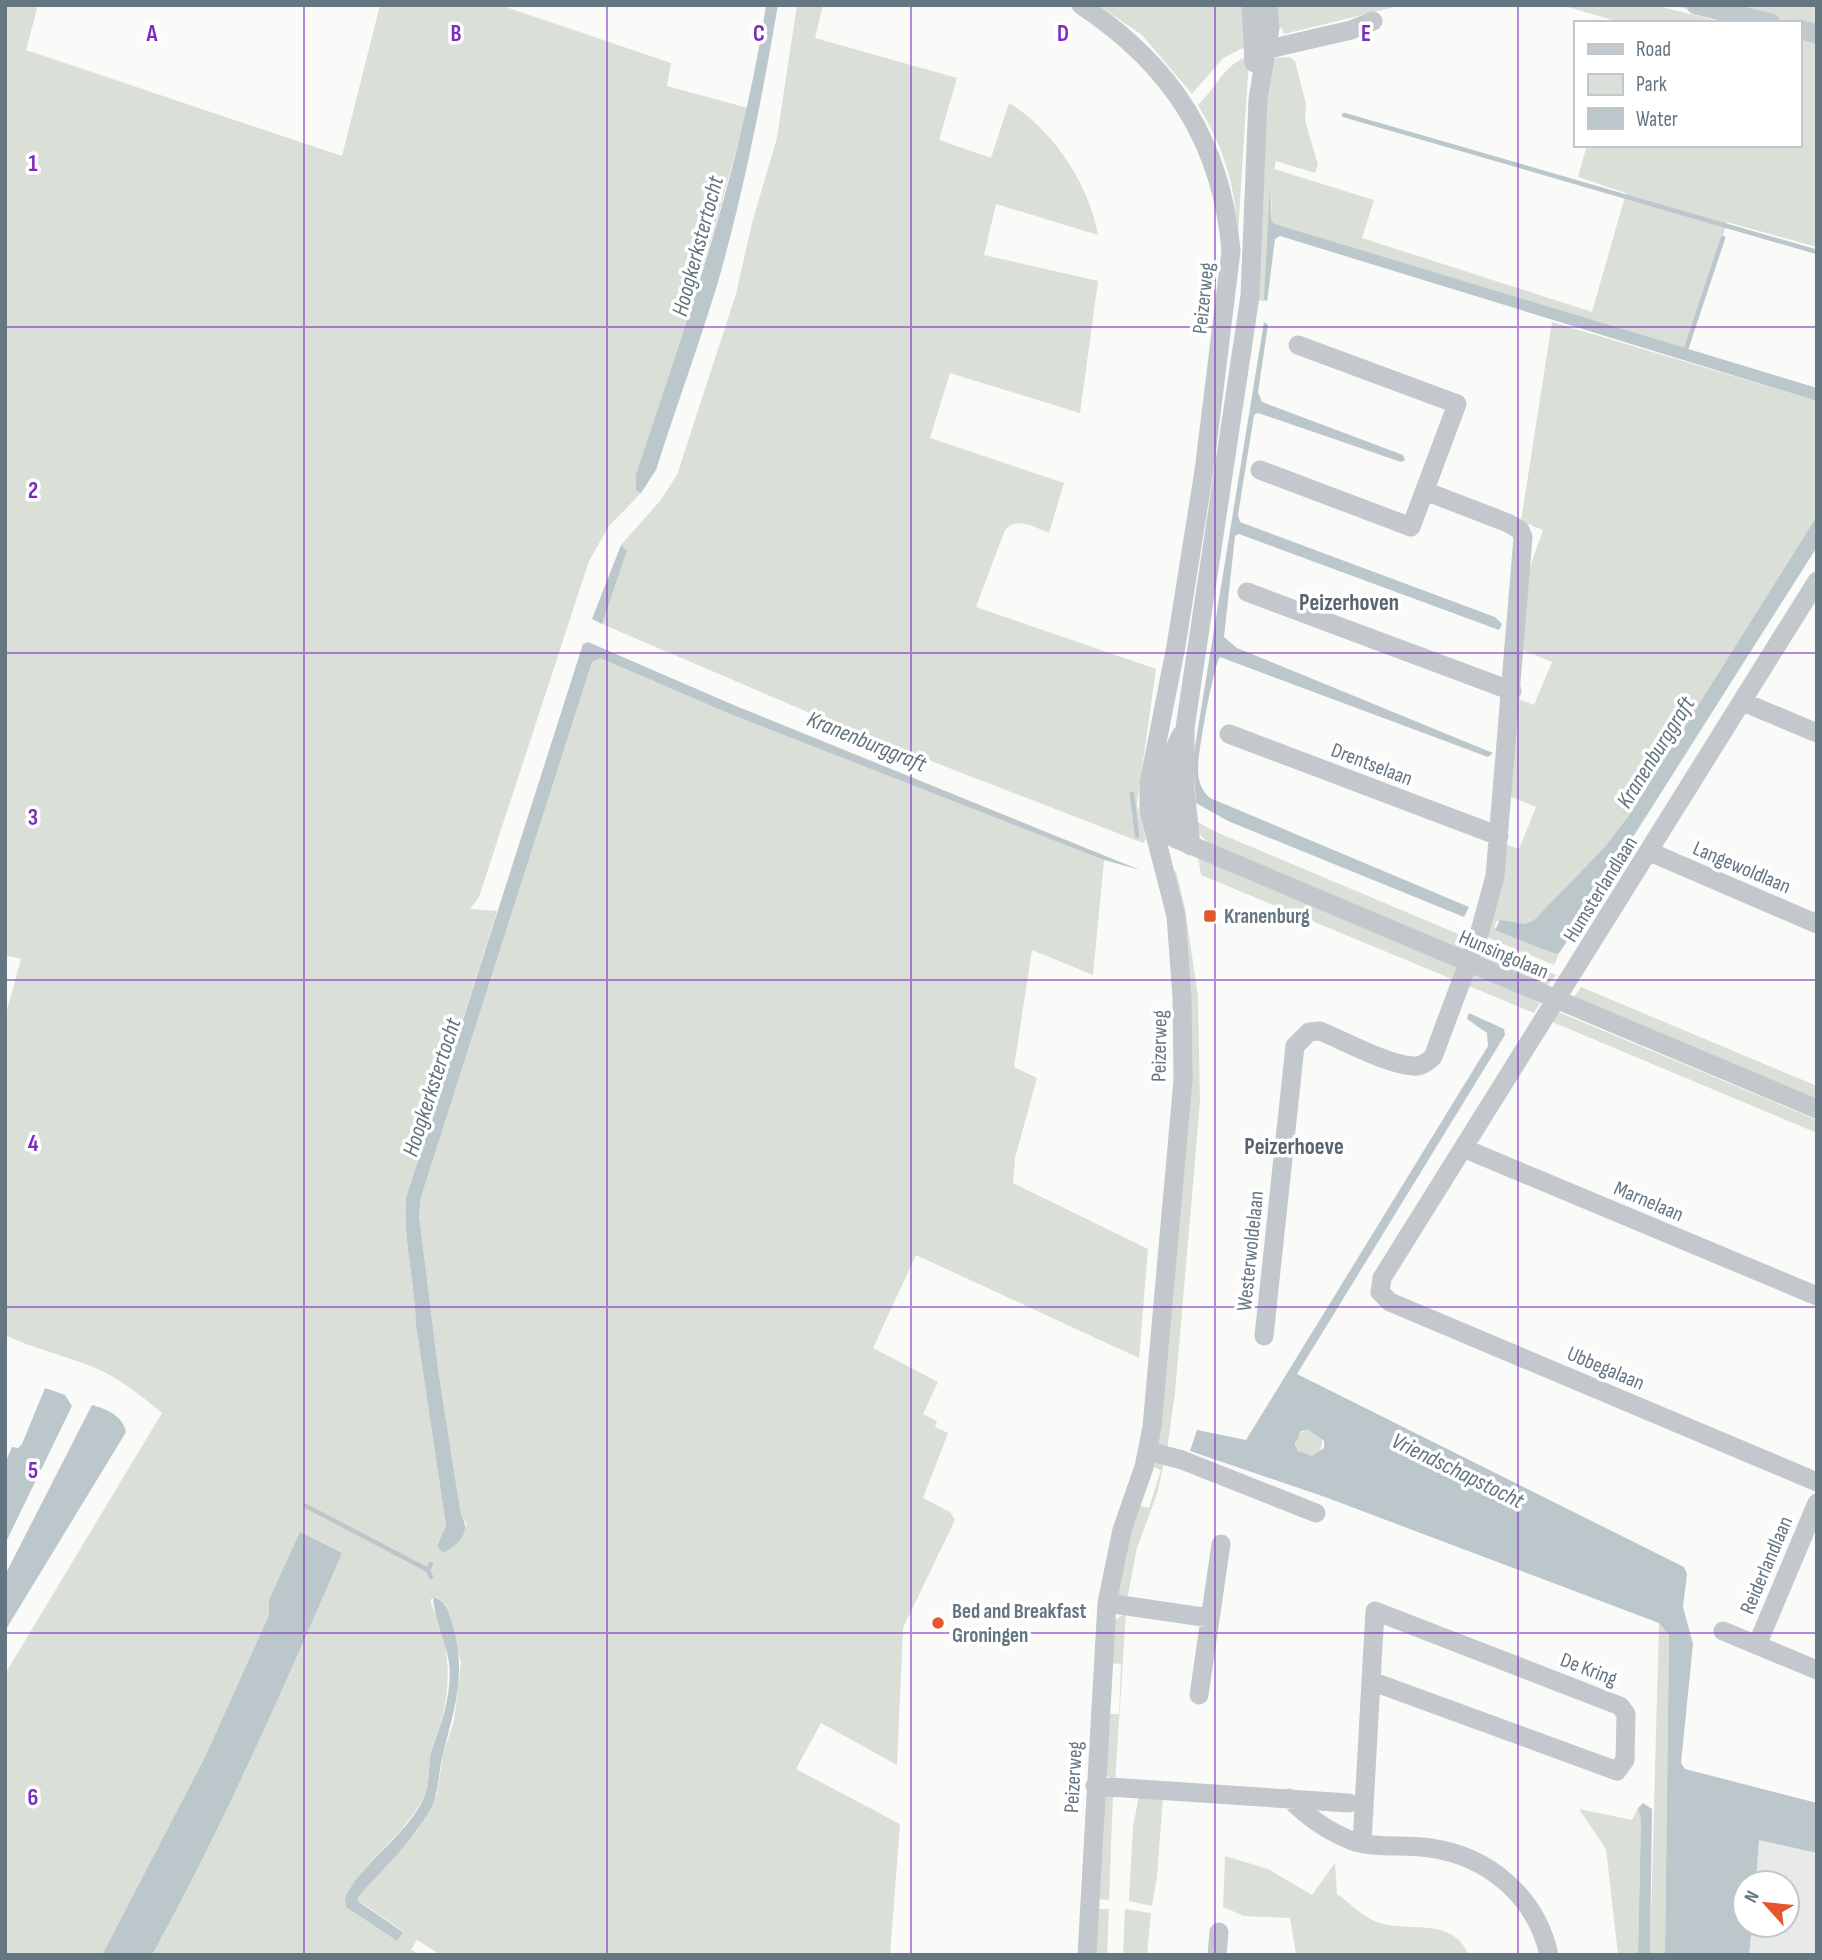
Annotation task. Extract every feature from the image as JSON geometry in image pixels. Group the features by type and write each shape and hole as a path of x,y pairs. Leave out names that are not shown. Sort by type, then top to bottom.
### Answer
{"street":[{"name":"Peizerweg","path":"1081,5 1139,51 1185,105 1206,142 1220,178 1228,216 1231,251 1228,291 1176,646 1148,798 1180,942 1183,1080 1156,1401 1148,1451 1122,1530 1107,1603 1087,1955"},
{"path":"1251,5 1260,51"},
{"path":"1176,646 1198,650 1250,296 1260,51 1268,5"},
{"path":"1696,5 1763,21"},
{"path":"1260,51 1352,30 1373,21"},
{"path":"1260,470 1411,527 1457,404 1298,345"},
{"path":"1425,491 1520,530 1524,547 1495,876 1487,909 1467,963"},
{"name":"Humsterlandlaan","path":"1380,1292 1382,1278 1817,581"},
{"path":"1247,592 1512,691"},
{"name":"Hunsingolaan","path":"1198,650 1185,728 1171,761 1167,784 1167,808 1183,842 1817,1110"},
{"path":"1743,702 1817,733"},
{"name":"Drentselaan","path":"1229,734 1499,836"},
{"name":"Langewoldlaan","path":"1650,852 1817,924"},
{"name":"Westerwoldelaan","path":"1264,1336 1295,1046 1310,1032 1320,1031 1399,1063 1415,1067 1425,1064 1433,1057 1467,963"},
{"name":"Marnelaan","path":"1463,1148 1817,1296"},
{"name":"Ubbegalaan","path":"1380,1292 1390,1302 1817,1482"},
{"path":"1148,1451 1182,1460 1317,1513"},
{"name":"Reiderlandlaan","path":"1757,1645 1817,1503"},
{"path":"1199,1695 1221,1544"},
{"path":"1107,1603 1210,1618"},
{"name":"De Kring","path":"1362,1843 1371,1681 1375,1611 1620,1706 1626,1714 1625,1760 1617,1771 1371,1681"},
{"path":"1723,1631 1817,1670"},
{"path":"1095,1786 1349,1803"},
{"path":"1289,1798 1309,1819 1362,1843 1429,1848 1455,1853 1483,1864 1506,1881 1524,1901 1539,1925 1549,1955"},
{"path":"1217,1955 1219,1932"}],"shaded area":[{"path":"1759,1840 1817,1853 1817,1955 1749,1955 1751,1939 1801,1939 1801,1869 1757,1869"}],"green space":[{"path":"5,5 38,5 26,50 342,156 380,5 500,5 671,63 667,86 748,108 641,493 609,526 589,561 479,897 470,909 497,911 406,1198 406,1230 416,1325 446,1526 437,1546 443,1553 467,1524 461,1515 439,1376 419,1215 421,1197 592,662 600,658 730,714 1104,860 1093,975 1032,950 1014,1067 1037,1078 1015,1158 1013,1183 1148,1249 1139,1358 916,1255 873,1348 938,1382 923,1414 937,1421 935,1427 948,1433 923,1498 950,1512 955,1520 903,1628 897,1765 821,1723 796,1769 900,1824 890,1955 441,1955 417,1940 411,1950 420,1955 152,1955 204,1857 252,1757 341,1553 269,1600 269,1615 205,1757 102,1955 5,1955 5,1674 162,1413 103,1371 5,1335 5,1018 21,959 5,955","holes":["437,1597 446,1605 461,1663 454,1721 443,1754 437,1794 417,1831 358,1897 359,1901 403,1931 397,1941 346,1907 349,1895 361,1874 405,1825 426,1793 431,1750 444,1710 448,1674 444,1639 431,1599"]},
{"path":"797,5 823,5 815,38 957,78 939,140 991,158 1009,103 1025,114 1054,143 1067,160 1086,197 1098,235 996,204 984,255 1098,281 1080,413 950,373 930,438 1064,483 1049,533 1021,523 1005,530 976,607 1156,669 1137,804 1146,839 1143,843 838,725 602,624 627,551 621,545 660,501 677,475 736,294 752,223 777,138"},
{"path":"1098,5 1246,5 1247,46 1223,58 1192,94 1142,35"},
{"path":"1248,5 1403,5 1284,34 1282,28 1264,31"},
{"path":"1561,5 1653,5 1719,21 1616,21"},
{"path":"1672,5 1817,5 1817,247 1727,222 1688,350 1275,224 1271,220 1272,189 1265,301 1256,300 1267,72 1275,58 1289,57 1295,61 1306,104 1305,120 1318,165 1315,173 1276,161 1274,169 1374,200 1362,238 1592,312 1626,193 1578,177 1586,147 1801,147 1801,21 1730,21"},
{"path":"1244,58 1249,58 1238,234 1227,167 1198,105 1225,73"},
{"path":"1552,322 1817,401 1817,516 1630,814 1603,849 1534,920 1525,924 1497,921 1494,927 1554,954 1560,952 1554,965 1484,936 1505,844 1519,849 1536,807 1509,796 1518,699 1534,705 1552,662 1520,649 1528,573 1543,530 1521,521"},
{"path":"1192,819 1216,832 1556,975 1547,986 1209,843 1198,833"},
{"path":"1198,857 1540,1003 1534,1013 1201,875"},
{"path":"1176,871 1185,909 1198,996 1200,1102 1175,1393 1167,1449 1158,1444 1188,1082 1173,872"},
{"path":"1581,987 1817,1086 1817,1099 1574,997"},
{"path":"1556,1011 1817,1120 1817,1133 1550,1021"},
{"path":"1309,1430 1319,1433 1322,1443 1319,1453 1309,1456 1299,1453 1296,1443 1299,1433"},
{"path":"1165,1458 1157,1494 1137,1548 1127,1600 1118,1596 1126,1540 1138,1505 1149,1508 1161,1470 1150,1466 1152,1462"},
{"path":"1126,1613 1115,1782 1104,1774 1106,1714 1119,1714 1121,1664 1109,1663 1113,1621"},
{"path":"1659,1623 1669,1635 1665,1955 1650,1955"},
{"path":"1113,1795 1109,1900 1096,1899 1105,1796"},
{"path":"1139,1796 1163,1797 1152,1906 1129,1901 1133,1827"},
{"path":"1638,1808 1641,1819 1638,1955 1618,1955 1606,1849 1579,1809 1632,1820"},
{"path":"1225,1856 1268,1869 1312,1895 1335,1863 1337,1894 1367,1917 1390,1925 1441,1930 1461,1943 1469,1955 1296,1955 1290,1918 1244,1916 1223,1907"},
{"path":"1095,1909 1109,1909 1107,1955 1093,1955"},
{"path":"1125,1909 1151,1913 1147,1955 1123,1955"}],"water":[{"path":"766,5 778,5 736,213 711,306 656,470 641,493 636,490 636,475 728,184 756,65"},
{"path":"1270,188 1271,220 1275,224 1817,388 1817,401 1280,236 1275,239 1267,302 1264,299"},
{"path":"1264,322 1268,325 1258,392 1262,402 1403,455 1405,460 1401,462 1258,413 1254,415 1238,515 1240,522 1495,617 1502,624 1499,630 1239,534 1235,536 1224,637 1237,648 1493,753 1488,757 1220,657 1200,746 1198,769 1201,785 1210,798 1469,907 1464,917 1228,821 1196,803 1193,759"},
{"path":"1817,516 1817,547 1560,952 1555,954 1495,930 1500,920 1525,924 1534,920 1603,849 1630,814"},
{"path":"621,545 627,551 602,624 592,619"},
{"path":"588,642 736,706 1140,870 1104,860 730,714 600,658 592,662 421,1197 419,1215 439,1376 465,1527 458,1542 443,1553 437,1546 446,1526 416,1325 406,1230 406,1198 583,644"},
{"name":"Vriendschapstocht","path":"1469,1013 1504,1029 1505,1035 1297,1374 1684,1567 1687,1574 1683,1607 1693,1644 1681,1763 1685,1769 1817,1803 1817,1853 1759,1840 1757,1869 1731,1869 1731,1939 1751,1939 1749,1955 1665,1955 1669,1635 1659,1623 1325,1497 1190,1451 1197,1430 1246,1440 1488,1046 1487,1033 1467,1019","holes":["1309,1430 1324,1441 1324,1448 1312,1456 1298,1451 1295,1444 1301,1431"]},
{"path":"45,1388 65,1395 72,1406 5,1544 5,1463 12,1447 18,1448 22,1444"},
{"path":"92,1405 114,1414 122,1422 126,1432 5,1631 5,1575"},
{"path":"300,1532 342,1553 252,1756 152,1955 102,1955 205,1757 269,1615 269,1600"},
{"path":"434,1597 445,1605 449,1613 459,1661 457,1693 435,1797 414,1834 358,1897 359,1902 403,1932 397,1941 346,1907 345,1899 363,1871 412,1818 427,1788 431,1751 444,1714 450,1679 448,1657 434,1607"},
{"path":"1643,1803 1652,1809 1650,1955 1638,1955 1641,1819 1638,1808"}],"waterway":[{"path":"1344,115 1817,252"},
{"path":"1684,355 1723,238"},
{"name":"Kranenburggraft","path":"1132,794 1137,836"},
{"path":"306,1506 428,1570"},
{"name":"Hoogkerkstertocht","path":"431,1564 428,1570 431,1577"}],"place":[{"name":"Kranenburg","path":"1210,916"},
{"name":"Bed and Breakfast Groningen","path":"938,1623"}],"district":[{"name":"Peizerhoven","path":"1349,602"},
{"name":"Peizerhoeve","path":"1294,1146"}]}
